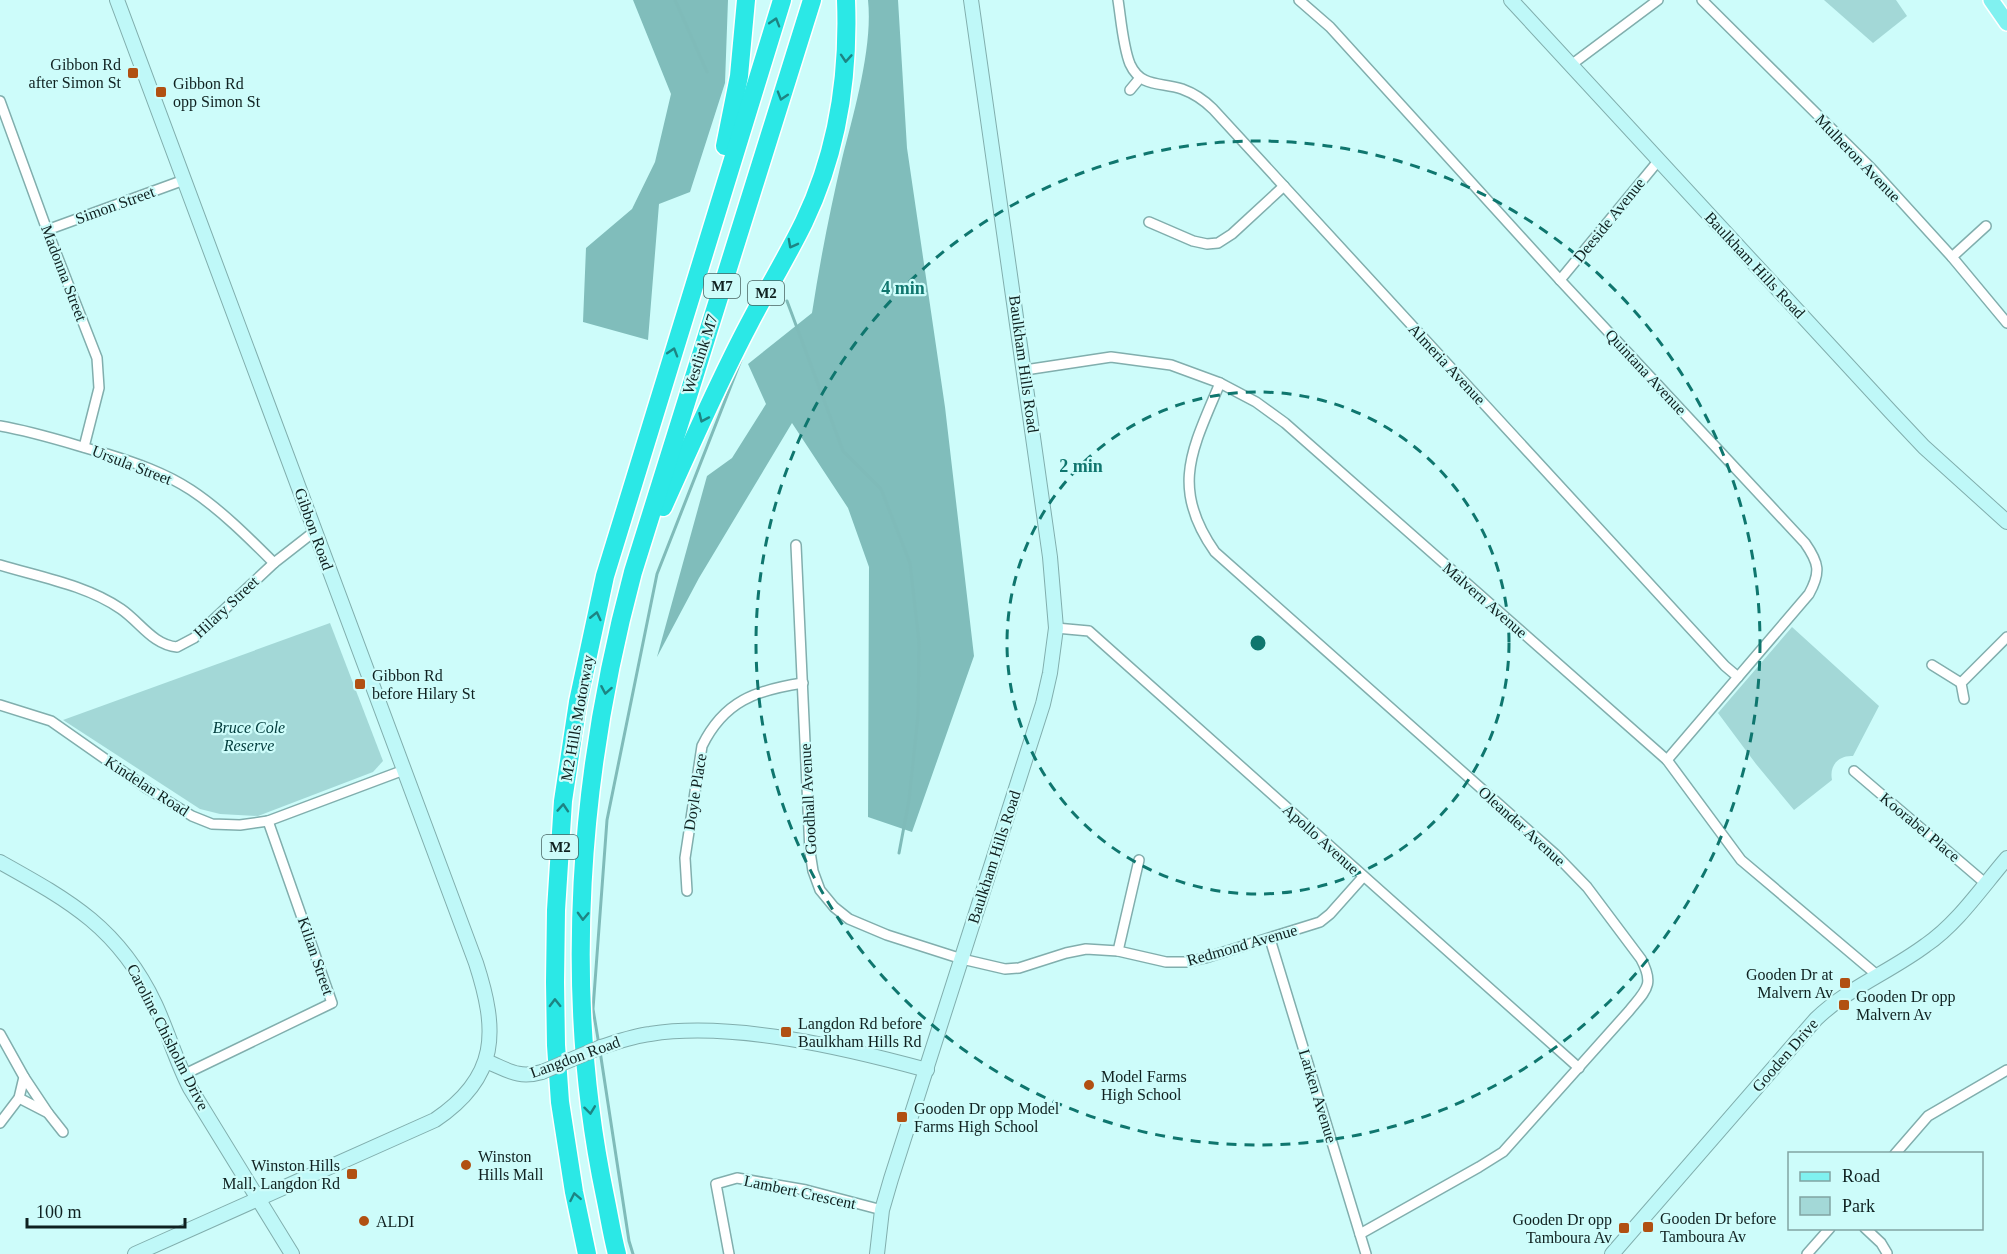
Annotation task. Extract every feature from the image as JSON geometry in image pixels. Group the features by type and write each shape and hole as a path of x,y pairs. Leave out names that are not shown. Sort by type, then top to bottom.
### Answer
{"highway":[{"name":"M2","path":"720,198 721,163 739,76 746,0"},
{"path":"720,198 782,0"},
{"name":"Westlink M7","path":"633,572 812,0"},
{"name":"M2","path":"633,572 713,396 805,221 819,186 829,156 842,100 846,50 846,0"},
{"name":"M2 Hills Motorway","path":"586,1254 560,1102 556,1045 556,910 563,801 578,702 605,576 720,198"},
{"name":"M2 Hills Motorway","path":"617,1254 597,1157 586,1083 582,1018 582,942 585,857 596,753 611,661 633,572"}],"main road":[{"path":"1990,0 2007,23"}],"street":[{"name":"Gibbon Road","path":"117,0 482,983 491,1031 486,1061"},
{"name":"Baulkham Hills Road","path":"927,1070 1043,704 1056,628 1050,557 1025,370 971,0"},
{"path":"1118,0 1128,59 1140,78 1130,90"},
{"name":"Quintana Avenue","path":"1299,0 1330,27 1560,280 1805,543 1818,566 1816,581 1809,594 1667,760"},
{"name":"Baulkham Hills Road","path":"1511,0 1899,421 1924,447 2007,522"},
{"path":"1571,65 1658,0"},
{"name":"Mulheron Avenue","path":"1702,0 1871,168 1952,257 2007,322"},
{"name":"Almeria Avenue","path":"1140,78 1152,84 1181,89 1202,100 1218,114 1725,666 1738,677"},
{"name":"Madonna Street","path":"0,101 3,120 97,358 99,388 84,447"},
{"name":"Deeside Avenue","path":"1560,280 1659,160"},
{"name":"Simon Street","path":"47,230 184,180"},
{"path":"1149,222 1193,241 1207,244 1218,243 1232,234 1284,186"},
{"path":"1952,257 1986,226"},
{"name":"Malvern Avenue","path":"1025,370 1111,357 1171,365 1220,383 1256,402 1285,423 1667,760 1741,860 1876,975"},
{"name":"Oleander Avenue","path":"1220,383 1195,444 1188,489 1197,521 1210,545 1555,854 1587,887 1641,959 1649,981 1643,994 1503,1152 1360,1234"},
{"name":"Ursula Street","path":"0,426 84,447 161,473 192,490 274,562"},
{"name":"Hilary Street","path":"0,566 96,595 122,609 160,642 177,647 194,638 274,562 315,531"},
{"name":"Goodhall Avenue","path":"796,545 810,852 813,871 820,890 834,907 849,919 887,935 962,959"},
{"name":"Apollo Avenue","path":"1056,628 1089,631 1579,1068"},
{"path":"1961,683 2007,637"},
{"path":"1932,665 1961,683 1964,699"},
{"name":"Doyle Place","path":"687,891 685,858 702,746 710,730 724,713 753,694 774,687 803,683"},
{"name":"Kindelan Road","path":"0,705 51,721 148,789 192,816 212,824 252,825 404,770"},
{"name":"Koorabel Place","path":"1854,771 1985,883"},
{"name":"Kilian Street","path":"183,1075 332,1003 268,820"},
{"name":"Gooden Drive","path":"1612,1254 1816,1019 1837,999 1919,951 1935,939 2007,858"},
{"path":"1118,951 1139,860"},
{"name":"Caroline Chisholm Drive","path":"0,862 79,908 102,927 121,948 138,972 156,1007 183,1075 292,1254"},
{"name":"Redmond Avenue","path":"962,959 998,968 1019,968 1076,950 1099,948 1149,960 1187,962 1270,939 1320,922 1363,877"},
{"name":"Larken Avenue","path":"1270,939 1366,1254"},
{"name":"Langdon Road","path":"486,1061 520,1076 528,1076 601,1047 650,1034 704,1031 809,1043 927,1070"},
{"path":"0,1034 24,1077 63,1132"},
{"path":"135,1254 435,1120 455,1106 469,1090 486,1061"},
{"path":"877,1254 882,1210 927,1070"},
{"path":"1897,1152 1928,1116 2007,1070"},
{"path":"0,1123 18,1098 24,1077"},
{"path":"18,1098 48,1113"},
{"name":"Lambert Crescent","path":"729,1254 716,1185 736,1178 806,1190 882,1210"},
{"path":"1807,1254 1828,1230"},
{"path":"1867,1230 1881,1243 1887,1253"}],"green space":[{"path":"1824,0 1896,0 1907,16 1873,43"},
{"name":"Bruce Cole Reserve","path":"330,623 383,761 373,772 258,816 220,814 200,809 63,720"},
{"path":"1792,627 1879,706 1853,756 1839,759 1832,770 1832,780 1794,810 1718,713"}],"shaded area":[{"path":"633,0 728,0 725,83 690,192 659,204 648,340 583,322 586,248 632,209 655,162 671,94"},
{"path":"868,0 898,0 907,148 945,407 974,656 912,832 868,817 869,567 848,508 792,423 699,578 657,657 707,476 732,458 766,404 748,364 812,313 829,216 865,59 868,38"}],"waterway":[{"path":"675,0 707,72"},
{"path":"787,301 843,451 881,489 910,563 919,642 918,716 909,800 899,853"},
{"path":"599,1045 593,1009 607,820 657,574 741,360"},
{"path":"600,1051 629,1241 633,1254"}],"place":[{"name":"Gibbon Rd after Simon St","path":"133,73"},
{"name":"Gibbon Rd opp Simon St","path":"161,92"},
{"name":"Gibbon Rd before Hilary St","path":"360,684"},
{"name":"Gooden Dr at Malvern Av","path":"1845,983"},
{"name":"Gooden Dr opp Malvern Av","path":"1844,1005"},
{"name":"Langdon Rd before Baulkham Hills Rd","path":"786,1032"},
{"name":"Model Farms High School","path":"1089,1085"},
{"name":"Gooden Dr opp Model Farms High School","path":"902,1117"},
{"name":"Winston Hills Mall","path":"466,1165"},
{"name":"Winston Hills Mall, Langdon Rd","path":"352,1174"},
{"name":"ALDI","path":"364,1221"},
{"name":"Gooden Dr before Tamboura Av","path":"1648,1227"},
{"name":"Gooden Dr opp Tamboura Av","path":"1624,1228"}]}
